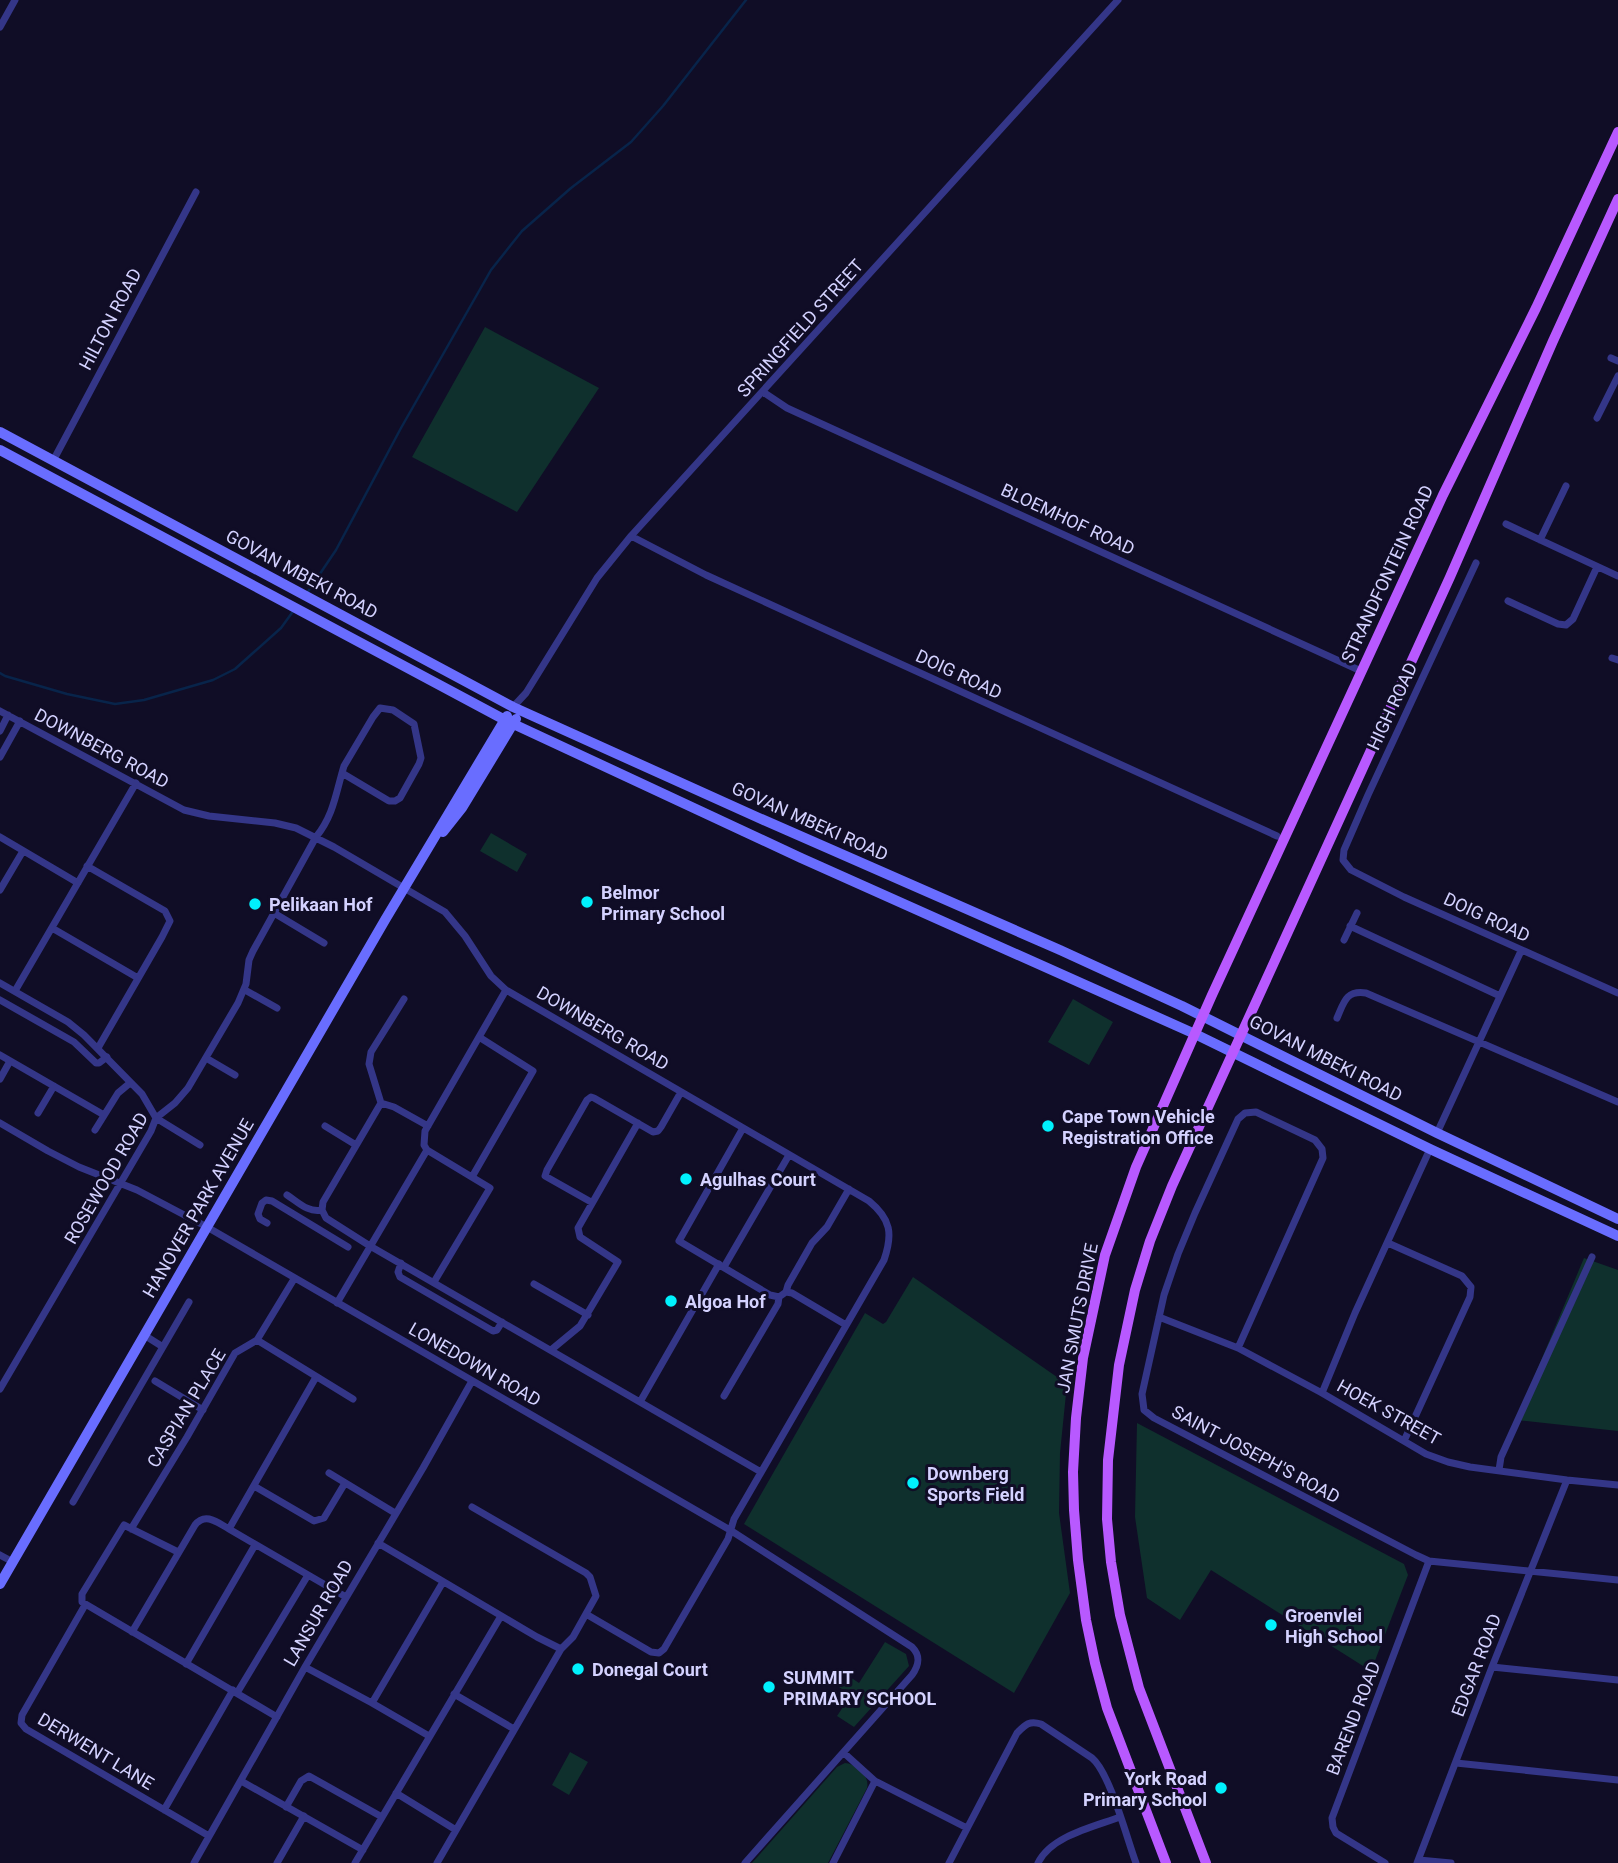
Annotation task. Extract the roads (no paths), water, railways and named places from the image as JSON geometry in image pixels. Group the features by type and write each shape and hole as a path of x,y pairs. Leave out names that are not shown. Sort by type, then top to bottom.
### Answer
{"main road":[{"name":"STRANDFONTEIN ROAD","path":"1195,1034 1443,495 1518,345 1618,132"},
{"path":"1206,1863 1139,1688 1129,1653 1111,1562 1107,1520 1108,1460 1119,1365 1135,1290 1162,1210 1232,1051 1444,589 1618,199"},
{"name":"GOVAN MBEKI ROAD","path":"0,432 516,709 1060,950 1240,1034 1437,1133 1618,1219"},
{"name":"GOVAN MBEKI ROAD","path":"0,450 509,722 800,858 1232,1051 1430,1149 1618,1236"},
{"name":"HANOVER PARK AVENUE","path":"0,1584 3,1571 13,1562 404,888 428,850 462,808 516,709"},
{"name":"JAN SMUTS DRIVE","path":"1166,1863 1107,1708 1095,1663 1078,1560 1073,1460 1083,1358 1105,1255 1136,1167 1195,1034"}],"street":[{"path":"0,27 15,0"},
{"name":"SPRINGFIELD STREET","path":"516,709 597,578 631,536 1118,0"},
{"name":"HILTON ROAD","path":"53,460 195,192"},
{"path":"1597,418 1618,376"},
{"name":"BLOEMHOF ROAD","path":"763,392 787,408 1361,671"},
{"path":"1540,540 1566,486"},
{"path":"1506,524 1618,576"},
{"name":"DOIG ROAD","path":"631,536 706,575 1277,836"},
{"name":"HIGH ROAD","path":"1345,864 1344,850 1476,563"},
{"path":"1508,601 1558,624 1566,625 1573,620 1597,567"},
{"path":"380,708 393,710 414,724 421,758 405,790 395,801 389,801 342,773 380,708"},
{"name":"DOWNBERG ROAD","path":"0,711 193,813 275,823 316,837 445,912 461,930 491,976 506,990 849,1189 883,1213 889,1228 889,1246 884,1260 734,1519 728,1539 662,1651 651,1652 586,1614"},
{"path":"0,731 8,715"},
{"path":"0,757 20,721"},
{"name":"ROSEWOOD ROAD","path":"0,1389 151,1131 156,1118 184,1094 244,990 250,955 325,825 337,798 342,773"},
{"path":"15,991 136,783"},
{"path":"1,841 78,883"},
{"path":"0,890 23,851"},
{"name":"DOIG ROAD","path":"1345,864 1351,870 1404,897 1618,993"},
{"path":"88,866 156,906 168,915 170,920 98,1048"},
{"path":"274,913 324,943"},
{"path":"1344,940 1357,913"},
{"path":"1350,926 1500,996"},
{"path":"52,928 138,978"},
{"path":"1437,1133 1521,950"},
{"path":"0,983 68,1022 107,1057 148,1102 156,1118 200,1145"},
{"path":"244,990 277,1008"},
{"path":"434,1282 490,1188 427,1150 424,1137 506,990"},
{"path":"1337,1018 1350,994 1356,991 1366,993 1618,1102"},
{"path":"404,999 371,1052 369,1065 381,1104 323,1202 322,1210 326,1219 761,1472"},
{"path":"0,1000 75,1042 96,1063 107,1057"},
{"path":"472,1177 533,1071 479,1037"},
{"path":"0,1055 104,1115"},
{"path":"206,1058 235,1075"},
{"path":"0,1079 10,1061"},
{"path":"95,1130 118,1093 130,1083"},
{"path":"38,1113 54,1086"},
{"path":"591,1202 545,1176 589,1098 594,1098 653,1132 658,1131 681,1092"},
{"path":"381,1104 394,1107 428,1126"},
{"name":"SAINT JOSEPH'S ROAD","path":"1238,1348 1323,1158 1322,1149 1315,1140 1256,1112 1245,1113 1238,1119 1178,1254 1159,1317 1142,1394 1142,1405 1149,1415 1429,1561 1618,1580"},
{"name":"LONEDOWN ROAD","path":"0,1123 47,1151 137,1190 207,1227 730,1530 909,1644 919,1658 917,1667 845,1753"},
{"path":"551,1350 578,1329 618,1262 578,1234 578,1225 638,1124"},
{"path":"324,1126 356,1145"},
{"path":"743,1128 678,1241 770,1295 792,1293 846,1325"},
{"path":"1322,1393 1355,1313 1430,1149"},
{"path":"337,1303 427,1150"},
{"path":"640,1402 789,1155"},
{"path":"724,1396 812,1243 827,1227 849,1189"},
{"path":"286,1195 309,1210 322,1210"},
{"path":"267,1223 260,1219 258,1214 262,1203 267,1200 348,1247"},
{"path":"328,1236 335,1224"},
{"path":"1388,1243 1462,1276 1471,1287 1470,1297 1404,1441"},
{"path":"1499,1471 1501,1457 1592,1257"},
{"path":"401,1263 398,1272 400,1277 496,1331 502,1322"},
{"path":"294,1279 257,1340 354,1399"},
{"path":"534,1284 587,1314"},
{"path":"73,1502 189,1302"},
{"name":"HOEK STREET","path":"1159,1317 1238,1348 1426,1454 1448,1462 1499,1471 1618,1485"},
{"path":"144,1335 163,1347"},
{"name":"CASPIAN PLACE","path":"85,1605 82,1594 120,1530 124,1525 131,1529 235,1353 257,1340"},
{"path":"229,1528 316,1377"},
{"path":"155,1381 203,1410"},
{"name":"LANSUR ROAD","path":"194,1863 472,1381"},
{"path":"329,1473 395,1513"},
{"name":"EDGAR ROAD","path":"1418,1861 1567,1480"},
{"path":"254,1486 314,1521 324,1518 345,1483"},
{"path":"436,1863 561,1649 570,1641 596,1596 586,1573 472,1507"},
{"path":"132,1632 178,1552 201,1519 210,1519 229,1528 345,1597"},
{"path":"131,1529 178,1552"},
{"path":"378,1544 561,1649"},
{"path":"186,1664 255,1545"},
{"path":"0,1555 13,1562"},
{"name":"BAREND ROAD","path":"1385,1863 1336,1833 1332,1818 1429,1561"},
{"name":"DERWENT LANE","path":"164,1810 307,1575"},
{"path":"372,1703 443,1582"},
{"path":"85,1605 277,1717"},
{"name":"DERWENT LANE","path":"85,1605 22,1715 21,1723 26,1729 209,1836"},
{"path":"355,1863 500,1616"},
{"path":"305,1667 429,1736"},
{"path":"1492,1667 1618,1681"},
{"path":"454,1694 514,1729"},
{"path":"949,1863 1017,1733 1029,1723 1041,1724 1096,1761 1136,1863"},
{"path":"745,1863 845,1753 875,1781 967,1828"},
{"path":"1456,1763 1618,1780"},
{"path":"286,1807 301,1781 309,1776 382,1817"},
{"path":"241,1781 363,1850"},
{"path":"833,1863 875,1781"},
{"path":"396,1793 456,1830"},
{"path":"277,1863 304,1816"},
{"path":"1038,1863 1044,1852 1053,1844 1120,1817"},
{"path":"1418,1861 1451,1863"}],"waterway":[{"path":"307,593 336,550 401,428 491,270 522,231 571,188 631,142 663,106 746,0"},
{"path":"0,673 67,694 115,704 144,700 213,680 235,669 281,628 294,610"}],"place":[{"name":"Belmor Primary School","path":"587,902"},
{"name":"Pelikaan Hof","path":"255,904"},
{"name":"Cape Town Vehicle Registration Office","path":"1048,1126"},
{"name":"Agulhas Court","path":"686,1179"},
{"name":"Algoa Hof","path":"671,1301"},
{"name":"Downberg Sports Field","path":"913,1483"},
{"name":"Groenvlei High School","path":"1271,1625"},
{"name":"Donegal Court","path":"578,1669"},
{"name":"SUMMIT PRIMARY SCHOOL","path":"769,1687"},
{"name":"York Road Primary School","path":"1221,1788"}]}
